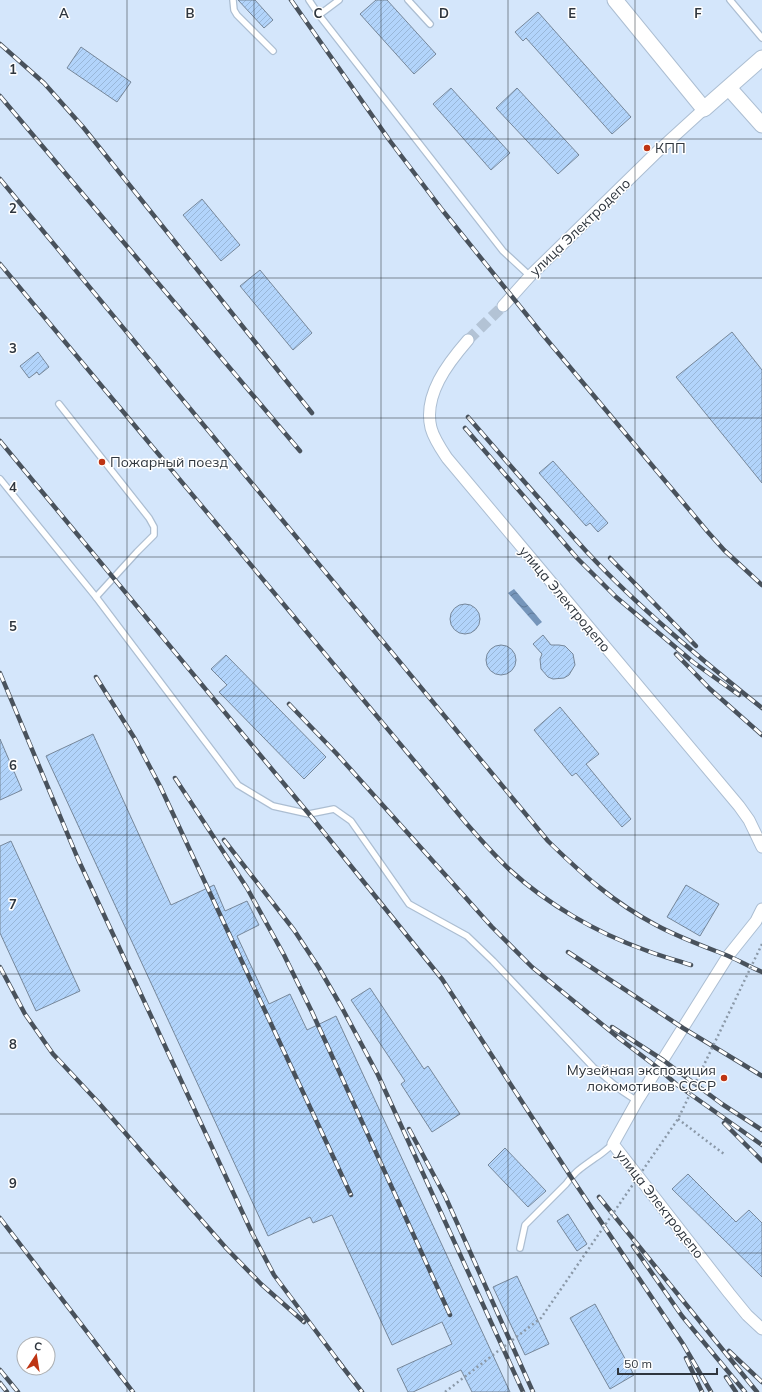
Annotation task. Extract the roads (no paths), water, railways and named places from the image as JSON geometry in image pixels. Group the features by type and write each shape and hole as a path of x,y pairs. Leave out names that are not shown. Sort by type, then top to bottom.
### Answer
{"street":[{"path":"615,0 704,110 762,58"},
{"path":"729,88 762,125"},
{"name":"улица Электродепо","path":"503,306 530,276 659,150 704,110"},
{"name":"улица Электродепо","path":"468,340 444,371 432,401 430,416 431,429 437,442 447,458 739,806 749,820 762,847"},
{"name":"улица Электродепо","path":"762,909 756,921 728,956 637,1101 613,1144 729,1293 747,1315 762,1329"}],"lane":[{"path":"233,0 234,10 237,15 274,51"},
{"path":"310,0 319,15 503,251 530,276"},
{"path":"319,15 339,0"},
{"path":"408,0 430,24"},
{"path":"730,0 762,38"},
{"path":"59,404 149,518 154,527 154,535 96,597"},
{"path":"0,479 96,597 238,785 273,806 309,814 334,809 351,821 409,904 467,936 593,1067 622,1091 637,1101"},
{"path":"520,1248 525,1225 566,1184 579,1168 596,1158 613,1144"}],"water":[{"path":"514,589 542,622 537,626 508,593"}],"tunnel":[{"path":"468,340 503,306"}],"railway":[{"path":"291,0 390,141 443,211 543,335 707,531 724,550 762,585"},
{"path":"0,44 44,83 83,127 312,413"},
{"path":"0,96 300,451"},
{"path":"0,179 548,841 599,887 640,916 673,933 762,972"},
{"path":"0,264 466,823 498,859 524,883 556,906 591,926 627,943 691,965"},
{"path":"468,417 556,518 606,572 649,613 716,671 762,708"},
{"path":"465,428 577,558 616,597 693,662 739,695"},
{"path":"0,441 309,814 442,979 571,1177 683,1344 711,1392"},
{"path":"610,558 696,646"},
{"path":"676,654 710,689 762,735"},
{"path":"0,673 78,859 252,1233 274,1275 342,1366"},
{"path":"96,677 135,739 160,786 351,1195"},
{"path":"289,704 336,753 492,927 532,967 676,1084 762,1145"},
{"path":"175,778 247,888 284,955 312,1012 450,1315"},
{"path":"224,840 294,930 319,968 341,1006 378,1075 523,1392"},
{"path":"568,952 683,1028 762,1076"},
{"path":"0,967 25,1014 53,1054 98,1102 227,1249 261,1284 304,1322"},
{"path":"612,1027 663,1060 722,1104 762,1130"},
{"path":"724,1123 762,1161"},
{"path":"409,1129 445,1196 533,1392"},
{"path":"599,1197 757,1392"},
{"path":"0,1218 133,1392"},
{"path":"633,1246 682,1316 745,1392"},
{"path":"729,1351 762,1382"},
{"path":"686,1358 702,1392"},
{"path":"338,1361 362,1392"},
{"path":"0,1370 18,1392"},
{"path":"726,1377 736,1392"},
{"path":"0,1383 7,1392"}],"place":[{"name":"КПП","path":"647,148"},
{"name":"Пожарный поезд","path":"102,462"},
{"name":"Музейная экспозиция локомотивов СССР","path":"724,1078"}]}
